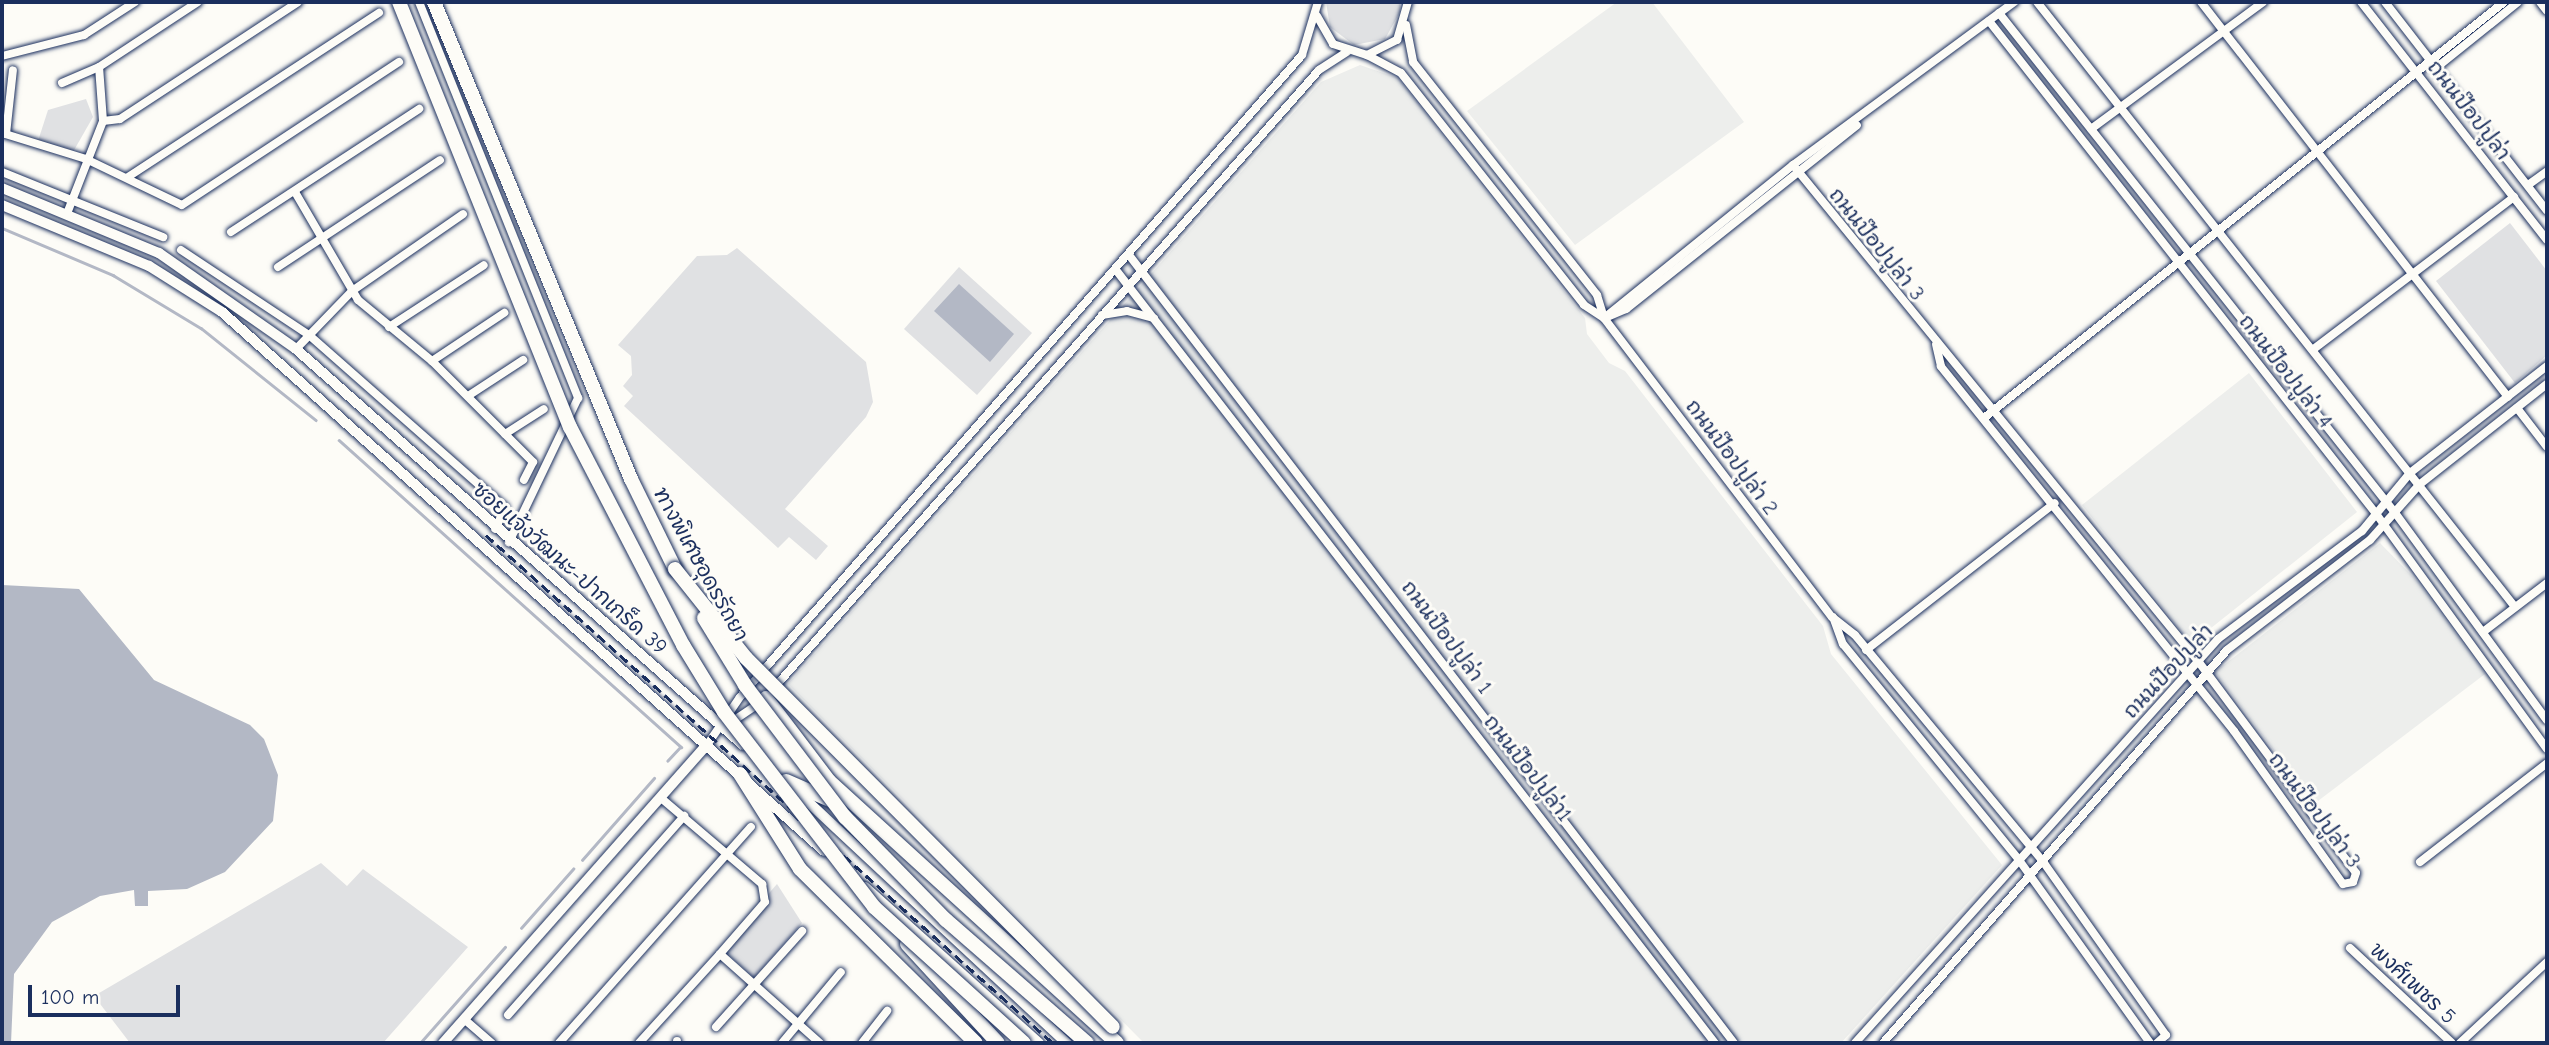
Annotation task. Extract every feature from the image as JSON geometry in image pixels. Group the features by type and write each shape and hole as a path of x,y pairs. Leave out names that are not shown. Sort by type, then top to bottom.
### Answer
{"highway":[{"path":"399,2 570,427 683,645 724,712 874,907 998,1043"},
{"name":"ทางพิเศษอุดรรัถยา","path":"434,2 631,479 674,569 745,685 845,817 946,920 1087,1043"},
{"path":"674,569 746,658 1129,1043"},
{"path":"766,698 792,739 874,823 1117,1043"},
{"path":"740,774 800,869 976,1043"},
{"path":"786,781 874,823"},
{"path":"874,907 1024,1043"}],"main road":[{"name":"ซอยแจ้งวัฒนะ-ปากเกร็ด 39","path":"2,188 68,211 159,253 296,349 509,542 786,781 1067,1043"},
{"name":"ซอยแจ้งวัฒนะ-ปากเกร็ด 39","path":"2,205 149,266 222,312 1039,1043"}],"street":[{"path":"2,56 84,35 135,2"},
{"path":"62,83 99,67 198,2"},
{"path":"103,121 120,119 298,2"},
{"path":"419,2 578,398 509,542"},
{"path":"443,1043 723,727 740,697 1302,55 1317,16 1318,2"},
{"name":"ถนนป๊อปปูล่า 2","path":"1408,2 1406,25 1413,62 1597,295 1604,318"},
{"path":"1604,318 1793,165 1885,100 2014,2"},
{"path":"2037,2 2222,228 2515,607"},
{"path":"2201,2 2416,273 2508,397"},
{"path":"2091,129 2263,2"},
{"name":"ถนนป๊อปปูล่า","path":"2361,2 2420,74 2547,240"},
{"name":"ถนนป๊อปปูล่า","path":"2385,2 2547,211"},
{"path":"1984,418 2319,151 2420,74 2432,60 2504,2"},
{"path":"2420,74 2438,67 2518,2"},
{"path":"2540,2 2547,11"},
{"path":"128,177 379,13"},
{"name":"ถนนป๊อปปูล่า 4","path":"1999,13 2396,514 2547,720"},
{"path":"723,727 766,698 1319,70 1347,52 1323,32 1317,16"},
{"name":"ถนนป๊อปปูล่า 4","path":"1989,21 2377,515 2547,749"},
{"path":"1367,55 1397,40 1406,25"},
{"name":"ถนนป๊อปปูล่า 2","path":"1347,52 1367,55 1402,73 1584,305 1604,318 1832,617 1866,650 2044,863 2102,949 2166,1035 2157,1043"},
{"path":"13,70 4,134 86,159 182,205 399,62"},
{"path":"68,211 103,121 99,67"},
{"path":"1604,318 1626,309 1801,175 1885,100"},
{"path":"231,232 419,109"},
{"path":"278,267 440,160"},
{"name":"ถนนป๊อปปูล่า 3","path":"1793,165 1936,345 1996,409 2198,661 2356,873 2353,882 2343,884 2234,731 2186,674 2054,503 1941,366 1936,345"},
{"path":"2528,186 2547,171"},
{"path":"2,172 74,197 163,237"},
{"path":"295,192 352,291 389,327 432,361 533,462 524,480"},
{"path":"2315,348 2514,197"},
{"path":"296,349 352,291 463,214"},
{"path":"181,250 309,335 505,508 495,529"},
{"name":"ถนนป๊อปปูล่า 1","path":"1129,255 1143,269 1734,1043"},
{"path":"389,327 484,265"},
{"name":"ถนนป๊อปปูล่า1","path":"1116,270 1715,1043"},
{"path":"1102,315 1127,311 1155,318"},
{"path":"432,361 504,313"},
{"path":"2249,352 2260,344"},
{"path":"468,396 523,359"},
{"name":"ถนนป๊อปปูล่า","path":"1855,1043 2198,661 2377,515 2410,473 2547,366"},
{"name":"ถนนป๊อปปูล่า","path":"2031,876 2227,650 2385,526 2419,485 2547,384"},
{"path":"2518,408 2547,447"},
{"path":"505,434 544,409"},
{"path":"1866,650 2054,503"},
{"path":"2483,632 2547,583"},
{"name":"ถนนป๊อปปูล่า 2","path":"1832,617 1843,644 2019,860 2088,960 2150,1043"},
{"path":"2491,670 2503,661"},
{"path":"2234,731 2244,722"},
{"path":"1924,743 1937,734"},
{"path":"2420,862 2547,763"},
{"path":"639,1043 720,954 766,892 727,851 661,797"},
{"path":"2291,810 2309,808"},
{"path":"508,1015 684,816"},
{"path":"559,1043 751,827"},
{"path":"1883,1043 2031,876"},
{"path":"716,1027 802,931"},
{"name":"พงศ์เพชร 5","path":"2350,948 2452,1043"},
{"path":"2088,960 2102,949"},
{"path":"720,954 820,1043"},
{"path":"2460,1043 2547,962"},
{"path":"782,1043 841,972"},
{"path":"862,1043 887,1011"},
{"path":"464,1019 492,1043"}],"shaded area":[{"path":"1326,2 1400,2 1400,12 1385,39 1354,45 1330,27"},
{"path":"1617,2 1652,2 1744,122 1575,245 1467,111"},
{"path":"1360,65 1398,78 1585,318 1587,334 1609,363 1625,371 1823,626 1831,654 2002,865 1841,1043 1144,1043 788,684 1321,82"},
{"path":"86,99 93,117 73,152 38,141 48,110"},
{"path":"2510,223 2547,271 2547,355 2515,383 2436,281"},
{"path":"737,248 866,362 873,402 866,417 785,509 828,546 816,560 789,537 778,548 624,406 633,396 623,386 632,375 631,356 618,345 697,256 727,255"},
{"path":"959,267 1032,333 977,395 904,329"},
{"path":"959,284 1014,334 990,362 934,311"},
{"path":"2249,373 2357,512 2191,644 2082,505"},
{"path":"2380,543 2418,582 2485,674 2314,804 2215,672"},
{"path":"2,585 79,589 154,680 250,725 264,739 278,775 273,821 225,872 187,889 148,891 148,906 135,906 134,890 100,896 52,922 14,974 11,1043 2,1043"},
{"path":"321,863 347,886 363,869 468,947 383,1043 130,1043 94,996"},
{"path":"777,884 802,923 754,978 721,948"}],"waterway":[{"path":"2,228 113,275 201,328 316,420"},
{"path":"339,440 681,747 668,761"},
{"path":"582,860 654,778"},
{"path":"521,928 573,869"},
{"path":"420,1043 505,947"}],"railway":[{"path":"486,535 1053,1043"}]}
